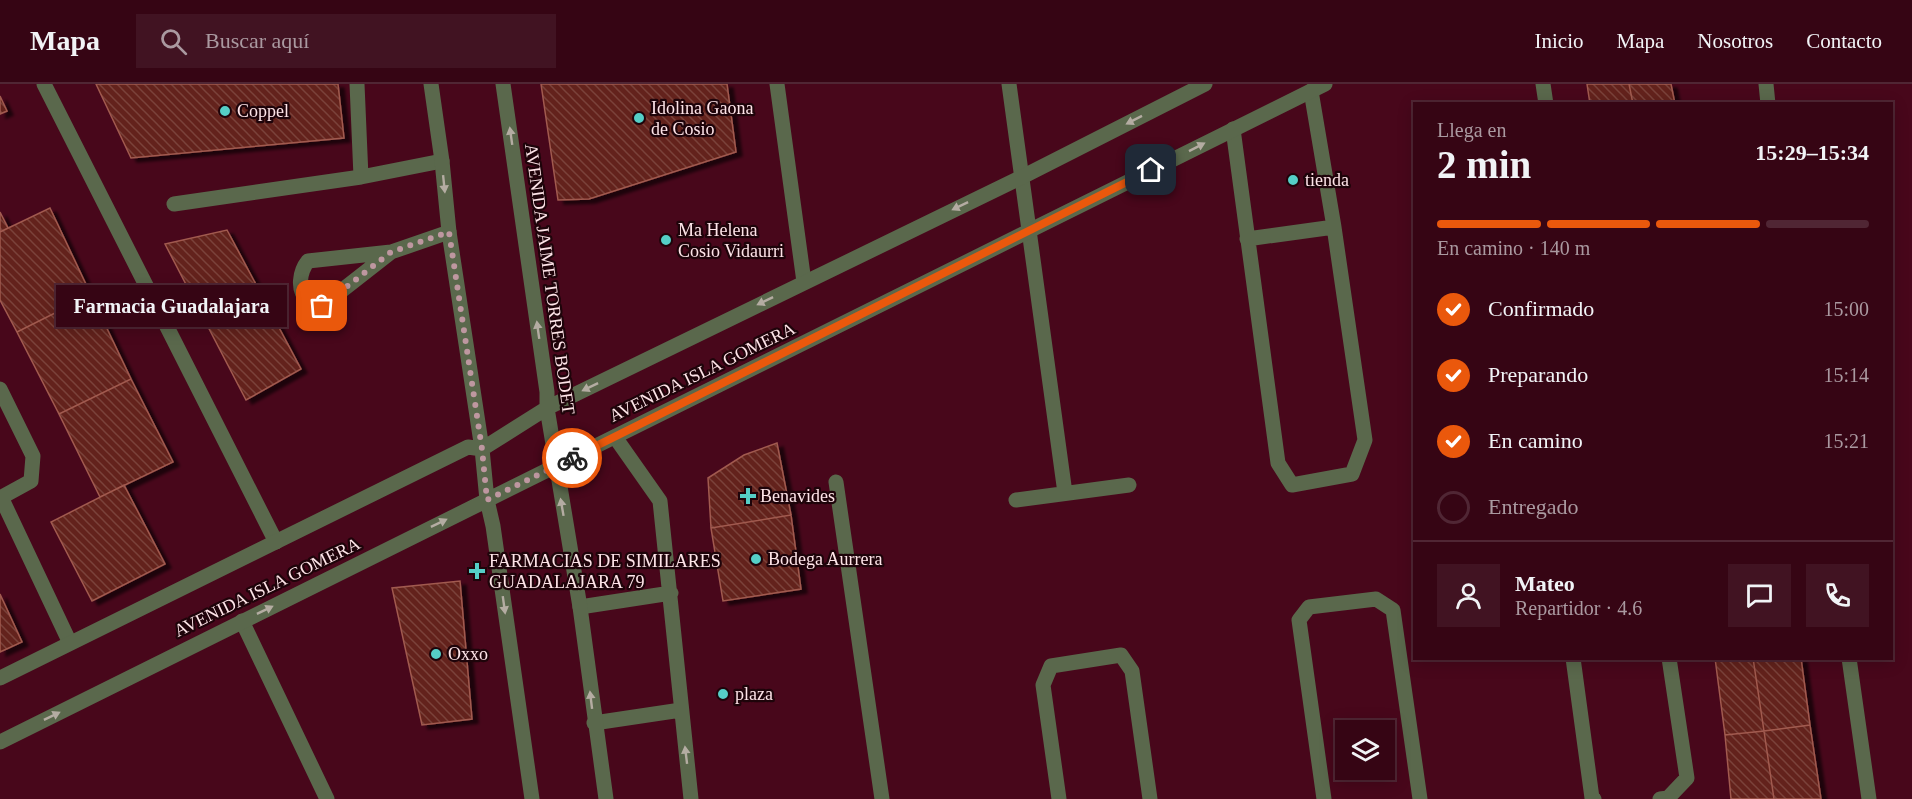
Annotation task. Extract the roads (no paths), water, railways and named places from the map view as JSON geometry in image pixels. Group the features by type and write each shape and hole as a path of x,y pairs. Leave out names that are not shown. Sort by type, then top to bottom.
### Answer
{"street":[{"path":"44,84 276,542"},
{"path":"357,84 362,177"},
{"path":"431,84 449,232 532,799"},
{"name":"AVENIDA JAIME TORRES BODET","path":"503,84 547,392 555,466 580,608 606,799"},
{"path":"777,84 804,282"},
{"path":"1009,84 1065,493"},
{"name":"AVENIDA ISLA GOMERA","path":"0,678 468,447 482,449 547,408 1022,177 1205,84"},
{"path":"1543,84 1546,102"},
{"path":"1766,84 1768,102"},
{"path":"1233,129 1246,239 1278,463 1292,485 1352,474 1365,441 1318,87"},
{"name":"AVENIDA ISLA GOMERA","path":"0,741 1318,87"},
{"path":"174,204 362,177 442,160"},
{"path":"1246,239 1335,227"},
{"path":"391,252 322,306 308,300 300,289 301,269 308,261 391,252 449,232"},
{"path":"0,389 33,456 31,481 1,497 70,643"},
{"path":"615,436 660,501 691,799"},
{"path":"837,482 882,799"},
{"path":"1016,500 1129,485"},
{"path":"580,608 671,593"},
{"path":"1324,799 1299,620 1309,607 1376,599 1393,610 1420,799"},
{"path":"242,621 327,799"},
{"path":"1059,799 1043,685 1051,666 1121,655 1132,671 1150,799"},
{"path":"1573,660 1592,798 1594,799"},
{"path":"1660,799 1668,798 1686,778 1670,660"},
{"path":"1849,660 1869,799"},
{"path":"594,723 681,710"}],"place":[{"name":"Coppel","path":"225,111"},
{"name":"Idolina Gaona de Cosio","path":"639,118"},
{"name":"tienda","path":"1293,180"},
{"name":"Ma Helena Cosio Vidaurri","path":"666,240"},
{"name":"Farmacia Guadalajara","path":"322,306"},
{"name":"Benavides","path":"748,496"},
{"name":"Bodega Aurrera","path":"756,559"},
{"name":"FARMACIAS DE SIMILARES GUADALAJARA 79","path":"477,571"},
{"name":"Oxxo","path":"436,654"},
{"name":"plaza","path":"723,694"}]}
